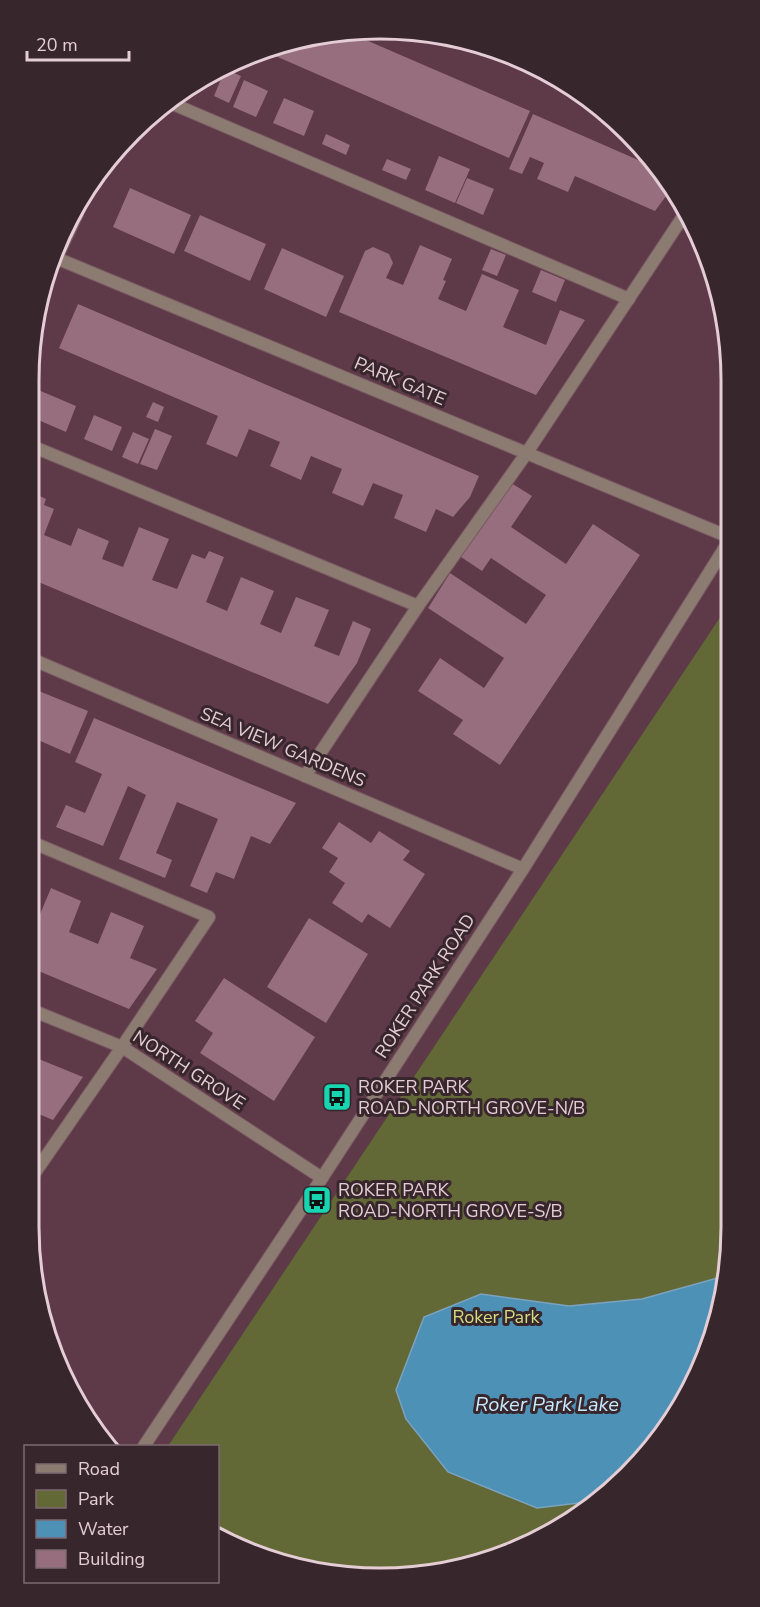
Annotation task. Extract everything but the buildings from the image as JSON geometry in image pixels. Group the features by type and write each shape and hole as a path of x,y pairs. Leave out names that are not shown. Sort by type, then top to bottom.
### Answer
{"street":[{"path":"177,106 629,299"},
{"path":"305,776 418,606 526,454 681,220"},
{"name":"PARK GATE","path":"61,260 721,536"},
{"path":"39,449 418,606"},
{"name":"ROKER PARK ROAD","path":"145,1445 523,869 721,552"},
{"name":"SEA VIEW GARDENS","path":"39,663 523,869"},
{"path":"39,846 209,917 123,1047 39,1165"},
{"name":"NORTH GROVE","path":"39,1013 123,1047 322,1178"}],"green space":[{"name":"Roker Park","path":"721,616 720,1249 714,1294 703,1337 686,1378 664,1416 636,1452 588,1498 531,1533 490,1550 468,1556 425,1565 402,1567 358,1567 313,1561 270,1550 229,1533 219,1528 219,1445 169,1445"}],"water":[{"name":"Roker Park Lake","path":"717,1278 703,1337 675,1398 651,1435 636,1452 581,1503 537,1508 448,1472 406,1419 396,1390 424,1317 481,1294 569,1306 642,1299"}],"place":[{"name":"ROKER PARK ROAD-NORTH GROVE-N/B","path":"337,1097"},
{"name":"ROKER PARK ROAD-NORTH GROVE-S/B","path":"317,1200"}]}
